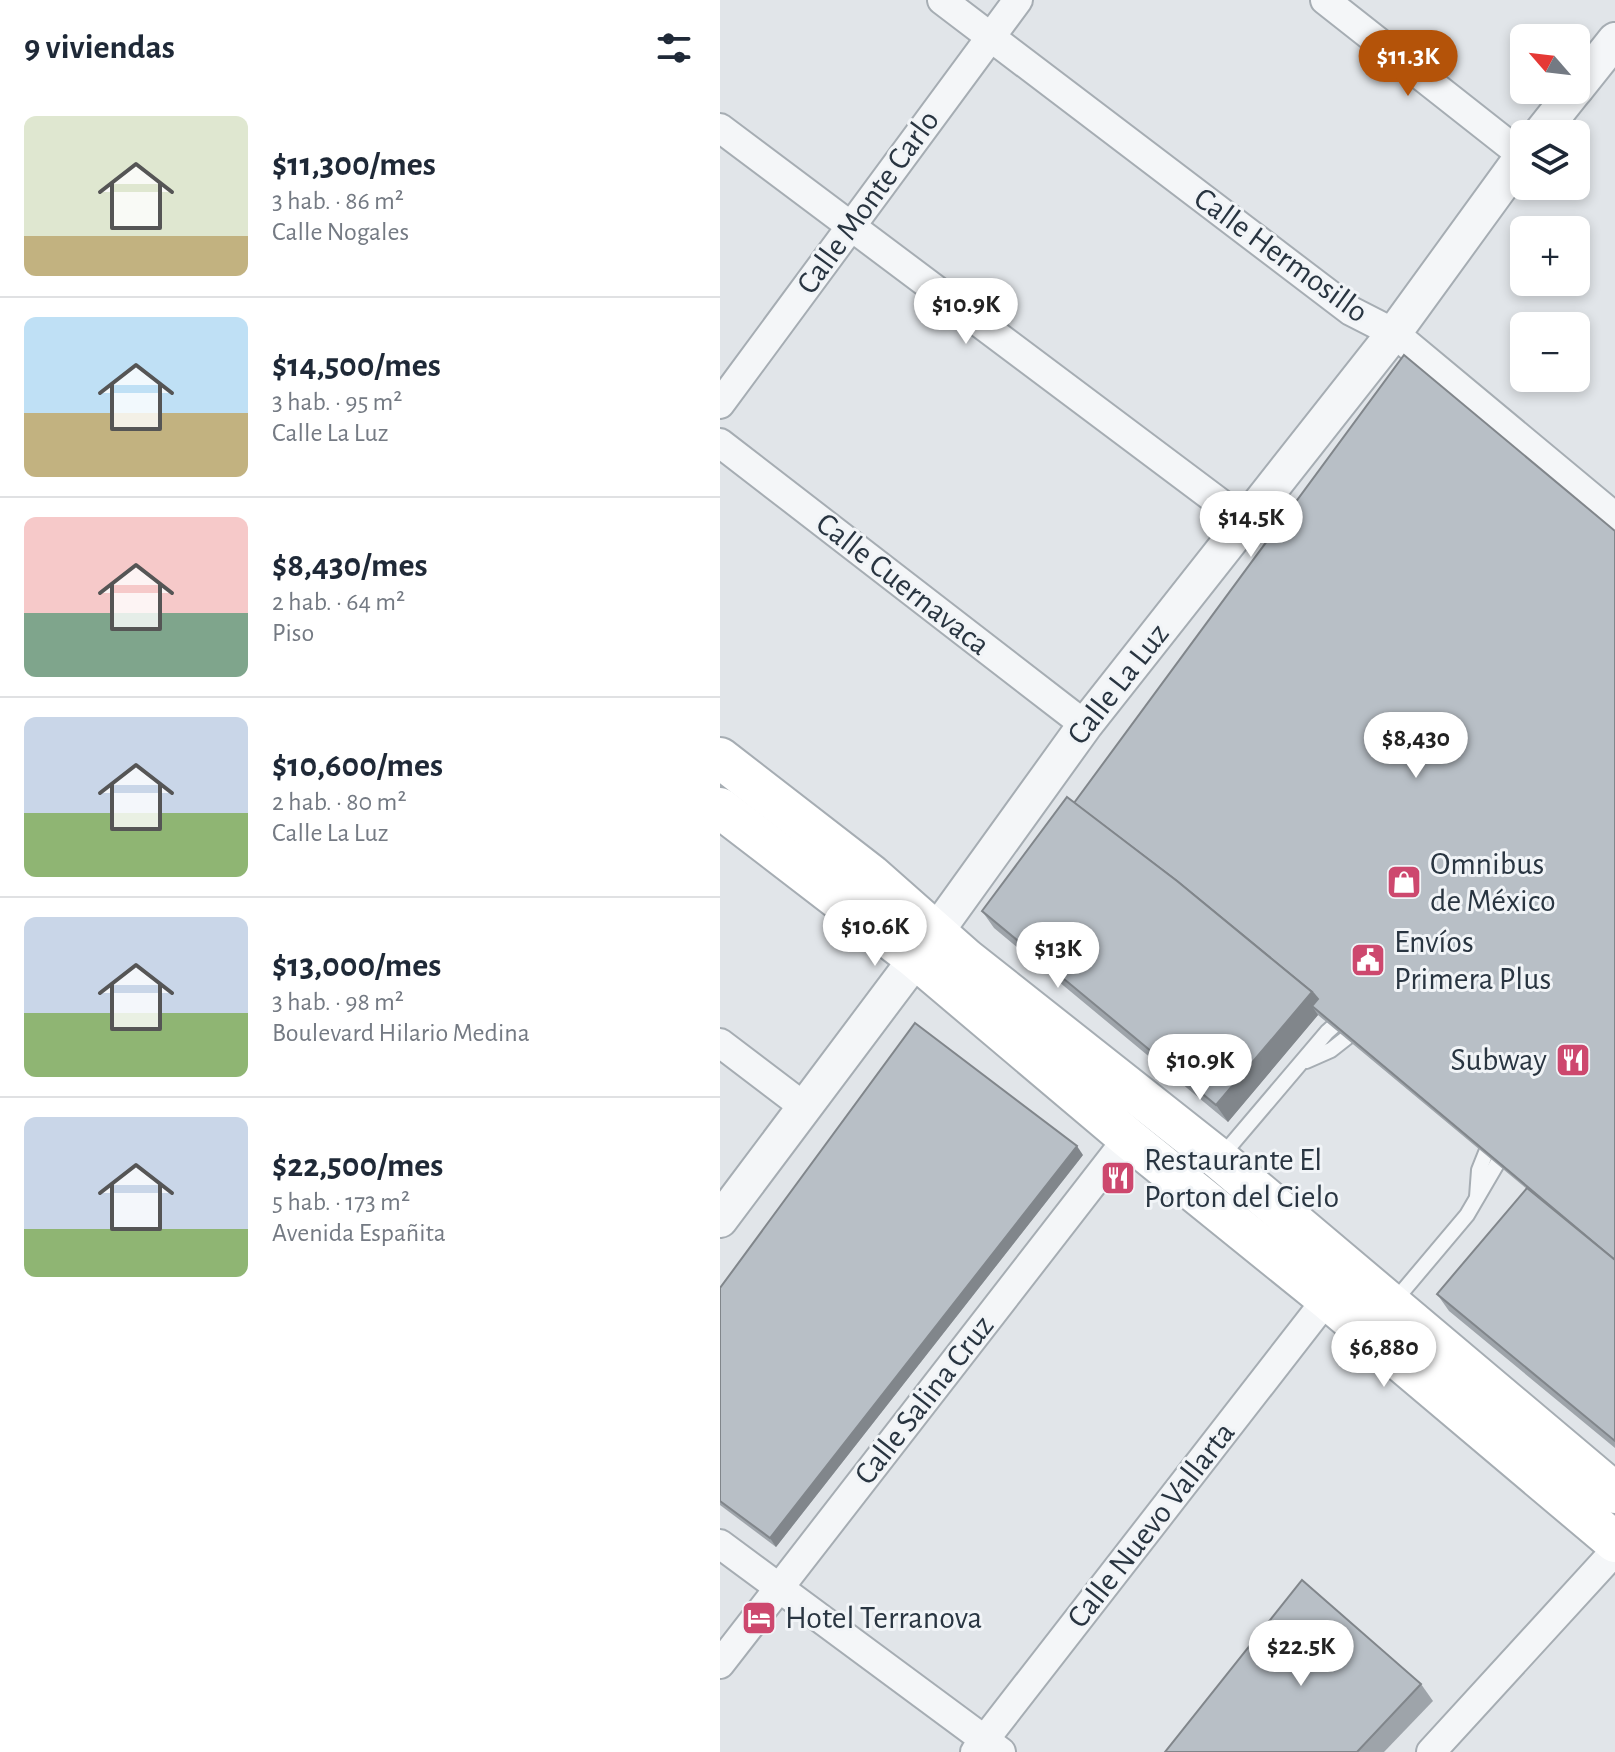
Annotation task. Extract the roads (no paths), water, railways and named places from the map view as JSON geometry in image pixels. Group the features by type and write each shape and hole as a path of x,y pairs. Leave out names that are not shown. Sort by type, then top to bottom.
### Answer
{"main road":[{"path":"720,758 871,875 926,945 1128,1138 1206,1173 1392,1304 1615,1493"},
{"path":"720,808 926,945 966,959 1206,1173 1327,1299 1615,1542"}],"street":[{"name":"Calle Hermosillo","path":"942,0 1351,311 1394,333 1615,517"},
{"name":"Calle Monte Carlo","path":"720,404 1018,0"},
{"path":"1325,0 1510,134"},
{"name":"Calle La Luz","path":"1590,72 1615,40"},
{"name":"Calle La Luz","path":"1552,120 1565,104"},
{"path":"720,128 1244,521"},
{"name":"Calle La Luz","path":"720,1220 926,945 1085,725 1394,333 1510,174"},
{"name":"Calle Cuernavaca","path":"720,443 1085,725"},
{"path":"720,1043 803,1106"},
{"name":"Calle Salina Cruz","path":"720,1664 1128,1138"},
{"name":"Calle Nuevo Vallarta","path":"987,1748 1327,1299"},
{"path":"720,1544 987,1748"},
{"path":"1431,1752 1615,1551"}],"lane":[{"path":"1244,521 1288,534 1299,543"},
{"path":"1206,1173 1327,1032 1349,1012 1361,1006"},
{"path":"1303,1062 1331,1050 1360,1028 1376,1023"},
{"path":"1477,1201 1479,1170 1493,1134 1492,1124"},
{"path":"1392,1304 1477,1201 1511,1136"}],"place":[{"name":"Omnibus de México","path":"1404,882"},
{"name":"Envíos Primera Plus","path":"1368,960"},
{"name":"Subway","path":"1573,1060"},
{"name":"Restaurante El Porton del Cielo","path":"1118,1178"},
{"name":"Hotel Terranova","path":"759,1618"}]}
